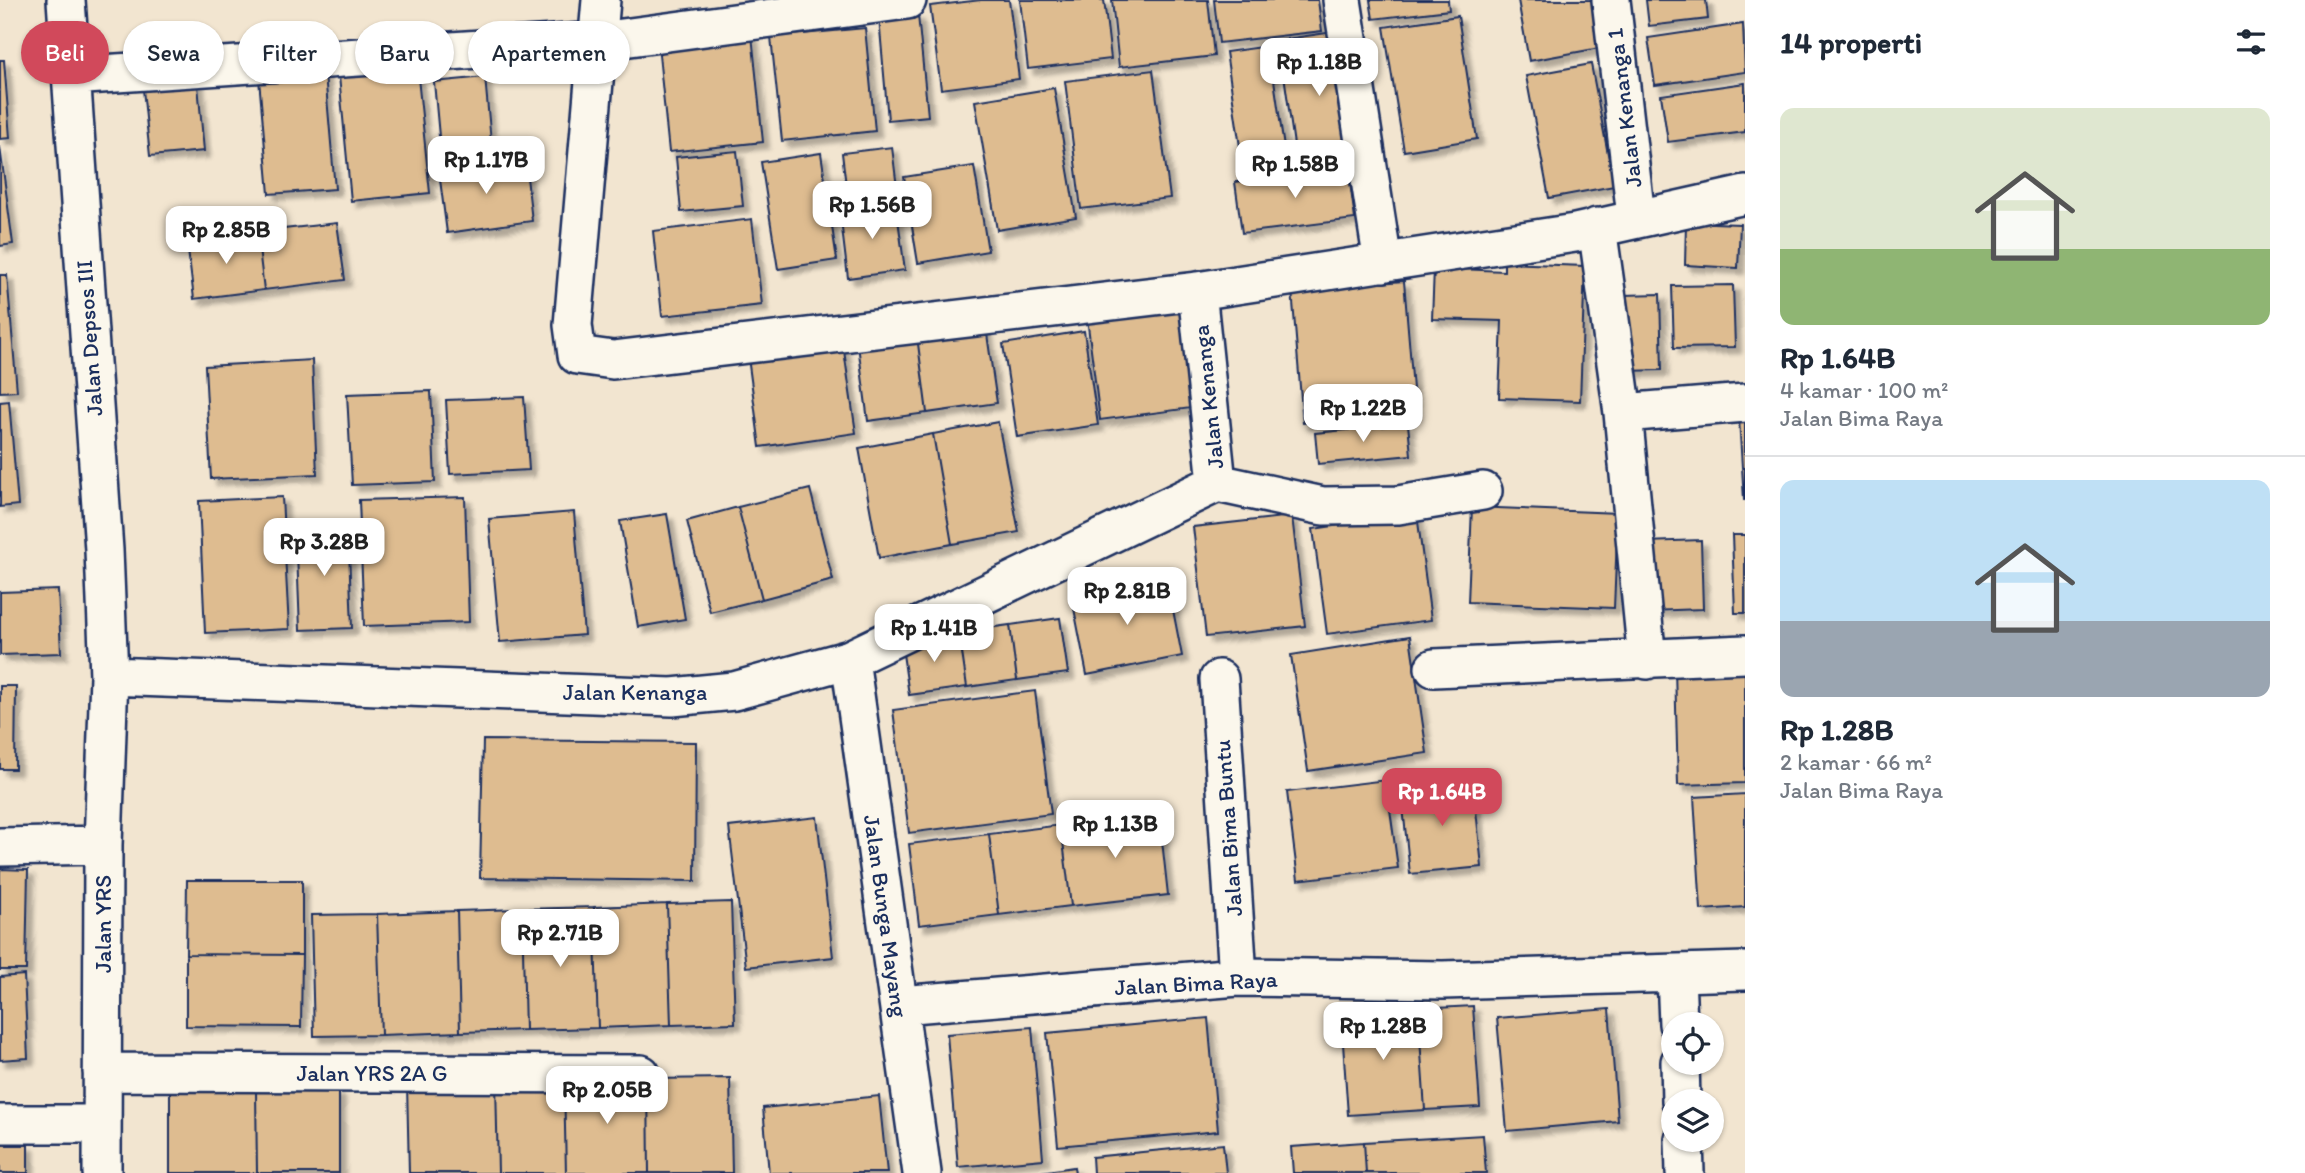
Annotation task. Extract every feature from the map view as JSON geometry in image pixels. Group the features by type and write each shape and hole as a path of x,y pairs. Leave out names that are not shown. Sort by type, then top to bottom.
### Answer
{"street":[{"name":"Jalan Depsos III","path":"66,0 67,21"},
{"path":"600,21 601,0"},
{"path":"630,37 907,0"},
{"path":"1342,0 1383,263"},
{"name":"Jalan Kenanga 1","path":"1611,0 1636,217"},
{"path":"109,73 468,50"},
{"name":"Jalan Depsos III","path":"72,84 103,536 109,676"},
{"path":"596,84 573,325 577,355 613,360 1197,291 1597,227 1745,195"},
{"path":"1597,227 1623,413 1647,660"},
{"name":"Jalan Kenanga","path":"109,676 672,697 734,691 849,659 1217,483 1197,291"},
{"path":"1623,413 1745,403"},
{"path":"1217,483 1323,506 1398,505 1483,491"},
{"path":"1434,668 1745,654"},
{"name":"Jalan Bunga Mayang","path":"849,659 922,1173"},
{"name":"Jalan YRS","path":"102,1173 103,845 109,676"},
{"name":"Jalan Bima Buntu","path":"1219,679 1238,977"},
{"path":"0,847 103,845"},
{"name":"Jalan Bima Raya","path":"900,1005 1238,977 1443,981 1745,971"},
{"path":"1676,975 1678,1012"},
{"name":"Jalan YRS 2A G","path":"102,1072 641,1074"},
{"path":"0,1124 102,1124"},
{"path":"1684,1152 1685,1173"}],"building":[{"path":"981,0 1009,0 1019,79 941,89 930,6"},
{"path":"1020,0 1104,0 1111,59 1028,69"},
{"path":"1112,0 1208,0 1214,56 1119,67"},
{"path":"1214,0 1318,0 1322,31 1219,43"},
{"path":"1370,0 1448,0 1449,10 1373,19"},
{"path":"1518,0 1596,0 1605,47 1529,61"},
{"path":"1646,0 1706,0 1708,19 1649,26"},
{"path":"918,15 928,116 888,120 879,18"},
{"path":"1458,16 1477,139 1404,151 1384,27"},
{"path":"1743,24 1745,72 1655,85 1648,38"},
{"path":"865,28 875,131 782,141 771,37"},
{"path":"1341,31 1359,157 1297,166 1279,40"},
{"path":"752,35 763,142 669,152 658,45"},
{"path":"1269,46 1286,161 1243,167 1226,52"},
{"path":"0,60 4,60 10,138 0,139"},
{"path":"1591,64 1614,186 1549,198 1526,76"},
{"path":"1153,70 1170,198 1081,209 1065,81"},
{"path":"355,74 355,84 419,84 430,193 351,201 341,76"},
{"path":"468,79 468,84 486,84 492,153 441,158 434,84 454,84 454,80"},
{"path":"1745,83 1745,132 1668,142 1661,95"},
{"path":"142,84 198,84 204,151 150,156"},
{"path":"259,84 326,84 335,189 269,194"},
{"path":"1054,88 1076,217 997,230 975,101"},
{"path":"0,147 13,244 0,246"},
{"path":"892,147 898,196 848,202 842,153"},
{"path":"737,151 743,206 681,212 676,157"},
{"path":"821,153 837,260 778,269 761,162"},
{"path":"525,160 532,221 447,233 439,172"},
{"path":"974,166 988,251 918,263 904,177"},
{"path":"1348,168 1355,219 1242,233 1235,182"},
{"path":"896,205 905,270 848,278 840,212"},
{"path":"752,219 762,305 662,316 653,231"},
{"path":"1686,222 1740,224 1738,268 1685,265"},
{"path":"337,223 345,280 264,290 257,232"},
{"path":"257,232 264,290 194,299 187,242"},
{"path":"1504,263 1585,266 1580,401 1499,398 1502,321 1432,319 1434,268 1504,271"},
{"path":"0,275 7,275 17,391 0,392"},
{"path":"1404,281 1415,413 1303,423 1292,290"},
{"path":"1733,285 1735,347 1674,348 1672,286"},
{"path":"1660,294 1662,370 1625,371 1623,295"},
{"path":"1186,305 1199,407 1100,420 1087,318"},
{"path":"986,327 997,403 927,413 917,336"},
{"path":"1084,331 1098,425 1017,437 1003,344"},
{"path":"917,336 927,413 868,421 858,345"},
{"path":"842,337 856,433 760,447 747,350"},
{"path":"312,360 317,474 211,479 205,366"},
{"path":"431,391 435,482 352,485 347,394"},
{"path":"524,397 529,470 450,474 446,400"},
{"path":"9,401 18,505 0,507 0,402"},
{"path":"1745,417 1745,500 1744,500 1739,418"},
{"path":"998,422 1019,532 952,544 933,434"},
{"path":"1408,424 1411,455 1318,464 1315,433"},
{"path":"933,434 952,544 879,558 859,448"},
{"path":"810,489 833,580 762,599 738,507"},
{"path":"282,497 289,629 205,633 199,501"},
{"path":"465,497 469,622 364,626 359,500"},
{"path":"738,507 762,599 710,612 687,521"},
{"path":"1472,507 1618,513 1614,608 1468,602"},
{"path":"574,512 584,635 500,642 489,519"},
{"path":"667,514 685,619 638,627 620,521"},
{"path":"1417,514 1431,620 1327,634 1313,529"},
{"path":"1292,516 1305,626 1206,637 1193,527"},
{"path":"348,525 352,628 300,630 296,527"},
{"path":"1732,535 1745,535 1745,613 1735,613"},
{"path":"1701,540 1703,609 1648,611 1646,542"},
{"path":"1167,579 1182,656 1087,675 1072,598"},
{"path":"58,590 61,653 0,655 0,592"},
{"path":"1060,618 1068,673 1017,680 1010,625"},
{"path":"1010,625 1017,680 967,687 959,632"},
{"path":"959,632 967,687 909,695 901,640"},
{"path":"1410,636 1427,753 1308,771 1291,655"},
{"path":"1745,667 1745,783 1678,785 1675,668"},
{"path":"0,686 16,686 15,769 0,769"},
{"path":"1035,691 1051,814 909,833 893,710"},
{"path":"483,740 696,742 695,881 480,878"},
{"path":"1386,780 1398,868 1298,880 1287,792"},
{"path":"1473,781 1482,867 1410,874 1401,788"},
{"path":"1745,794 1745,907 1701,910 1694,797"},
{"path":"1159,813 1168,895 1071,906 1061,825"},
{"path":"817,817 833,957 746,967 729,827"},
{"path":"1061,825 1071,906 999,915 989,834"},
{"path":"989,834 999,915 919,925 909,844"},
{"path":"0,869 28,870 26,970 0,970"},
{"path":"187,880 302,880 302,955 186,954"},
{"path":"731,902 735,1023 671,1025 667,904"},
{"path":"667,904 671,1025 598,1028 594,907"},
{"path":"594,907 598,1028 525,1030 522,909"},
{"path":"522,909 525,1030 460,1032 457,911"},
{"path":"457,911 460,1032 381,1035 377,914"},
{"path":"377,914 381,1035 314,1036 311,915"},
{"path":"186,954 302,955 301,1027 186,1026"},
{"path":"24,975 28,1058 0,1060 0,977"},
{"path":"1473,1006 1480,1107 1425,1110 1418,1009"},
{"path":"1418,1009 1425,1110 1348,1115 1341,1015"},
{"path":"1609,1009 1618,1121 1507,1131 1497,1018"},
{"path":"1208,1018 1218,1131 1058,1146 1047,1033"},
{"path":"1032,1027 1043,1159 958,1167 947,1034"},
{"path":"730,1078 732,1173 649,1173 648,1079"},
{"path":"648,1079 649,1173 566,1173 564,1081"},
{"path":"564,1081 566,1173 498,1173 496,1082"},
{"path":"496,1082 498,1173 409,1173 407,1084"},
{"path":"256,1091 339,1091 339,1173 257,1173"},
{"path":"256,1091 257,1173 170,1173 170,1092"},
{"path":"879,1096 887,1173 769,1173 763,1108"},
{"path":"1483,1135 1486,1173 1366,1173 1364,1142"},
{"path":"1364,1142 1366,1173 1293,1173 1291,1147"},
{"path":"1223,1144 1226,1173 1093,1173 1092,1157"},
{"path":"0,1145 28,1145 28,1173 0,1173"},
{"path":"1074,1167 1075,1173 1034,1173"}]}
